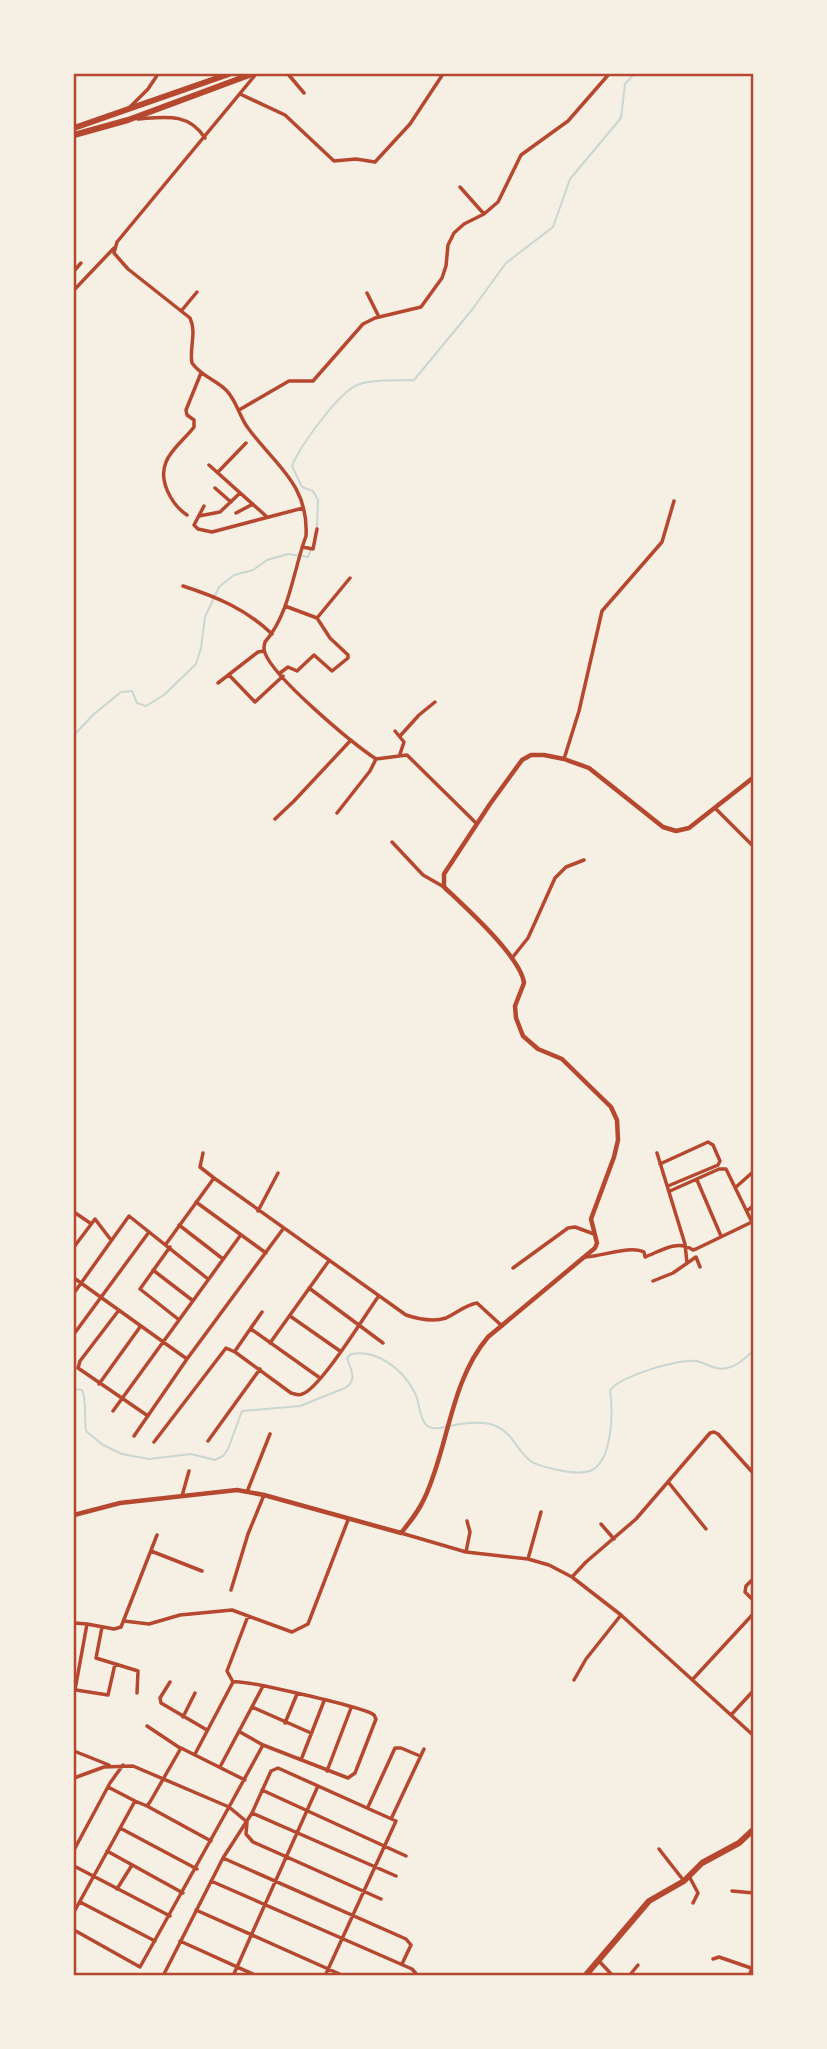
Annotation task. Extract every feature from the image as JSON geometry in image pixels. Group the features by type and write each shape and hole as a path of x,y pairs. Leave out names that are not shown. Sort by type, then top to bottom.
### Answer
{"main road":[{"path":"74,128 229,74"},
{"path":"74,135 128,120 254,74"},
{"path":"585,1976 649,1901 687,1878 702,1863 733,1847 754,1829"}],"street":[{"path":"126,110 148,89 158,74"},
{"path":"74,290 114,248 254,74"},
{"path":"288,74 304,93"},
{"path":"239,93 285,115 334,161 356,159 375,162 410,124 443,74"},
{"path":"239,410 289,381 313,381 363,324 379,317 421,307 442,278 446,266 447,244 454,233 464,224 484,214 502,195 521,156 568,121 609,74"},
{"path":"128,120 182,119 194,124 205,138"},
{"path":"460,187 484,214"},
{"path":"114,248 117,257 128,269 182,310 193,323 190,359 201,373 225,390 250,431 287,472 303,508 307,525 303,547 285,606 272,634 265,642 264,651 281,675 306,701 351,740 376,759 405,754 477,824"},
{"path":"74,271 81,263"},
{"path":"182,310 197,292"},
{"path":"367,293 379,317"},
{"path":"187,515 170,499 165,467 166,460 194,427 194,420 187,415 187,410 201,373"},
{"path":"218,472 246,443"},
{"path":"209,465 266,516"},
{"path":"215,488 230,502"},
{"path":"199,516 220,512 240,493"},
{"path":"564,759 579,711 602,611 662,542 674,501"},
{"path":"236,513 253,504"},
{"path":"204,506 194,526 212,532 303,508"},
{"path":"303,547 312,550 317,529"},
{"path":"317,618 350,578"},
{"path":"183,586 226,601 254,618 272,634"},
{"path":"229,675 255,702 288,667 297,671 313,655 332,671 348,658 348,654 330,638 317,618 285,606"},
{"path":"218,683 258,652 264,651"},
{"path":"400,736 435,702"},
{"path":"395,731 404,743 400,754"},
{"path":"275,818 351,740"},
{"path":"444,887 443,878 449,865 526,757 544,754 597,773 670,830 689,828 754,777"},
{"path":"337,813 370,771 376,759"},
{"path":"715,808 754,847"},
{"path":"392,842 423,875 444,887 467,908 512,958 524,980 515,1012 523,1036 538,1049 562,1059 611,1108 617,1120 618,1140 591,1217 596,1245 586,1257 488,1337 471,1361 425,1497 401,1534"},
{"path":"512,958 528,937 555,878 566,867 584,860"},
{"path":"660,1164 708,1142 713,1145 720,1161 718,1165 669,1189"},
{"path":"202,1153 200,1168 283,1230 406,1315 421,1319 446,1318 468,1305 477,1303 502,1326"},
{"path":"657,1153 685,1244 687,1263"},
{"path":"586,1257 635,1249 644,1252 645,1257 674,1245 685,1244 693,1250 753,1221 728,1171 723,1168 669,1189"},
{"path":"736,1187 754,1171"},
{"path":"257,1211 278,1173"},
{"path":"178,1319 140,1289 179,1225 214,1178"},
{"path":"697,1180 721,1237"},
{"path":"196,1202 266,1253"},
{"path":"747,1211 754,1205"},
{"path":"74,1212 90,1223"},
{"path":"74,1293 129,1216 208,1279"},
{"path":"74,1244 94,1219 111,1240"},
{"path":"179,1225 223,1259"},
{"path":"513,1268 568,1228 575,1227 594,1234"},
{"path":"134,1436 187,1359 283,1230"},
{"path":"74,1335 149,1232"},
{"path":"113,1411 240,1236"},
{"path":"653,1282 696,1257 700,1267"},
{"path":"270,1343 328,1262"},
{"path":"153,1270 192,1300"},
{"path":"74,1278 187,1359"},
{"path":"309,1288 383,1343"},
{"path":"155,1442 223,1349 229,1348 296,1395 309,1391 321,1379 378,1297"},
{"path":"119,1310 78,1366 99,1384 148,1416"},
{"path":"235,1352 262,1312"},
{"path":"289,1316 340,1351"},
{"path":"99,1384 140,1326"},
{"path":"251,1329 321,1379"},
{"path":"208,1441 260,1369"},
{"path":"572,1577 669,1483 712,1432 718,1434 754,1474"},
{"path":"247,1492 270,1434"},
{"path":"182,1497 189,1471"},
{"path":"669,1483 706,1529"},
{"path":"74,1515 120,1503 223,1491 247,1492 466,1552 528,1559 549,1565 572,1577 621,1615 754,1736"},
{"path":"231,1590 248,1534 264,1495"},
{"path":"528,1559 541,1512"},
{"path":"124,1621 149,1624 180,1615 232,1610 292,1632 307,1625 348,1520"},
{"path":"466,1552 470,1532 467,1521"},
{"path":"601,1524 614,1539"},
{"path":"74,1623 118,1629 124,1621 157,1535"},
{"path":"151,1551 202,1571"},
{"path":"754,1578 746,1586 746,1592 754,1601"},
{"path":"693,1679 754,1613"},
{"path":"574,1680 586,1659 621,1615"},
{"path":"233,1682 227,1671 248,1616"},
{"path":"87,1625 74,1690 108,1695 116,1664"},
{"path":"102,1627 96,1658 138,1671 136,1693"},
{"path":"194,1755 233,1682 239,1680 351,1707 376,1717 352,1777 347,1778 263,1745 240,1732"},
{"path":"170,1682 160,1698 161,1703 207,1730"},
{"path":"220,1768 263,1685"},
{"path":"731,1715 754,1690"},
{"path":"183,1717 195,1693"},
{"path":"285,1723 296,1694"},
{"path":"301,1760 324,1701"},
{"path":"252,1707 311,1734"},
{"path":"327,1771 351,1707"},
{"path":"146,1726 181,1748 245,1780"},
{"path":"74,1930 140,1967 197,1869 263,1745"},
{"path":"147,1806 181,1748"},
{"path":"368,1807 395,1748 420,1756"},
{"path":"392,1817 424,1749"},
{"path":"74,1751 111,1766"},
{"path":"74,1850 123,1765"},
{"path":"74,1778 111,1766 142,1768 230,1808 246,1820 248,1838 381,1899"},
{"path":"165,1975 223,1858 252,1813 271,1771 278,1768 392,1817 396,1822 325,1976"},
{"path":"233,1976 318,1786"},
{"path":"108,1787 211,1841"},
{"path":"262,1790 406,1856"},
{"path":"74,1912 135,1801"},
{"path":"252,1813 396,1876"},
{"path":"120,1828 197,1869"},
{"path":"659,1849 698,1893 693,1903"},
{"path":"107,1852 183,1893"},
{"path":"223,1858 409,1941 410,1948 402,1964"},
{"path":"117,1889 132,1865"},
{"path":"74,1866 170,1916"},
{"path":"211,1881 402,1964 415,1970 418,1976"},
{"path":"732,1891 754,1893"},
{"path":"80,1902 155,1941"},
{"path":"195,1910 344,1976"},
{"path":"180,1941 257,1976"},
{"path":"713,1959 719,1958 751,1968"},
{"path":"598,1960 613,1976"},
{"path":"750,1976 754,1963"},
{"path":"629,1976 638,1965"}],"waterway":[{"path":"317,527 318,500 313,491 302,487 292,466 312,433 332,407 352,388 373,381 414,380 471,311 506,263 553,227 570,179 621,118 625,84 634,74"},
{"path":"74,735 121,692 132,691 137,703 146,706 164,695 196,664 205,617 219,587 234,575 253,570 267,560 288,554 308,557 311,549"},
{"path":"450,1426 487,1423 508,1434 523,1454 535,1463 569,1472 590,1471 598,1466 607,1447 611,1423 610,1391 615,1386 636,1375 677,1362 696,1361 715,1368 731,1367 754,1350"},
{"path":"74,1389 82,1390 84,1394 86,1431 103,1445 122,1454 149,1459 191,1454 215,1460 223,1456 228,1449 242,1411 300,1406 345,1388 352,1378 347,1358 351,1354 361,1353 379,1358 396,1368 414,1391 425,1423 429,1427 445,1427"}]}
